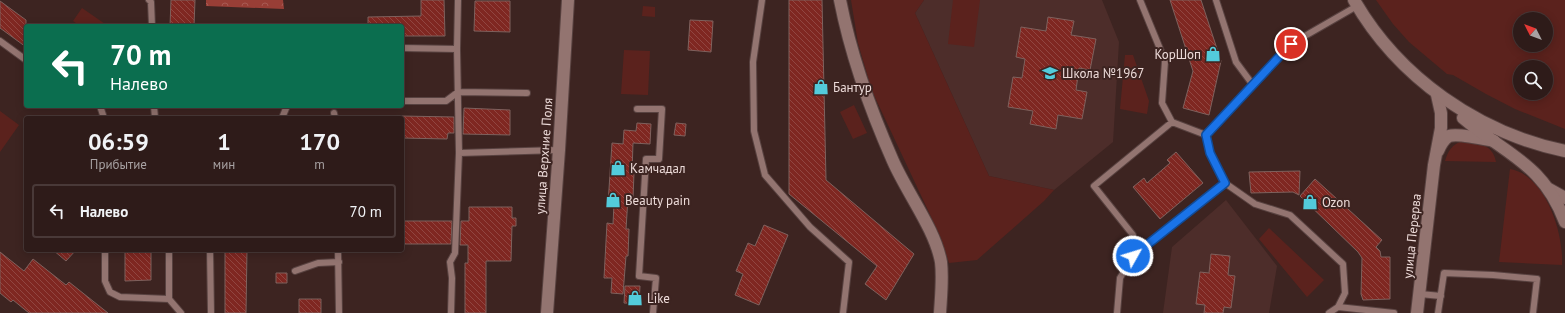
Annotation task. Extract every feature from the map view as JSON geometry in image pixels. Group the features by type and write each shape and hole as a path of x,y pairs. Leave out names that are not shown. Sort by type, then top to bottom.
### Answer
{"main road":[{"name":"улица Верхние Поля","path":"546,313 559,150 568,0"},
{"path":"840,0 847,35 865,95 900,177 934,239 941,262 942,289 940,313"},
{"path":"1355,3 1385,45 1411,72 1448,101 1489,125 1520,138 1565,151"},
{"name":"улица Перерва","path":"1411,72 1468,122 1524,162 1540,177 1559,206 1565,222"},
{"name":"улица Перерва","path":"1417,313 1434,162 1440,128 1441,113 1437,95"},
{"name":"улица Перерва","path":"1434,162 1442,143 1449,136 1456,135 1494,141"},
{"path":"1549,189 1565,198"}],"lane":[{"path":"149,0 151,2 152,24"},
{"path":"451,313 452,278 450,262 455,253 459,153 457,49 458,0"},
{"path":"762,0 753,62 754,131 765,175 810,227 849,262 843,313"},
{"path":"1140,0 1165,61 1162,103 1172,122 1206,135"},
{"path":"1216,0 1236,62 1253,85"},
{"path":"1206,135 1291,44 1355,3"},
{"path":"0,41 24,59"},
{"path":"404,48 457,49"},
{"path":"404,101 446,101 458,92 528,93"},
{"path":"638,109 662,109 659,159 646,159 639,276 656,278 653,313"},
{"path":"1133,256 1133,235 1094,186 1172,122"},
{"path":"1206,135 1210,153 1225,183 1255,204 1290,215 1343,264 1345,293 1338,307 1329,313"},
{"path":"459,153 559,150"},
{"path":"1117,313 1120,278 1133,256 1225,183"},
{"path":"105,252 105,281 110,292 120,297 169,299"},
{"path":"169,252 169,299 181,313"},
{"path":"210,252 211,313"},
{"path":"338,252 339,313"},
{"path":"295,271 318,263 339,262"},
{"path":"1438,313 1444,273 1537,279 1533,313"},
{"path":"1420,294 1441,296"},
{"path":"1338,307 1394,313"}],"shaded area":[{"path":"851,0 924,0 915,13 989,176 1054,190 1044,201 977,260 949,263 941,238 872,91 858,43"},
{"path":"924,0 1102,0 1119,42 1113,142 1054,190 989,176 915,13"},
{"path":"953,0 980,0 974,47 948,44"},
{"path":"1376,0 1565,0 1565,129 1515,109 1453,75 1447,74 1409,42 1393,24"},
{"path":"643,6 655,7 655,17 642,16"},
{"path":"82,8 105,24 77,24 73,21"},
{"path":"624,50 650,51 648,95 621,94"},
{"path":"1125,55 1133,55 1149,101 1147,114 1120,109"},
{"path":"854,105 867,133 853,139 840,112"},
{"path":"0,111 19,125 0,152"},
{"path":"1463,141 1479,144 1488,148 1492,151 1496,162 1445,161 1451,148"},
{"path":"1510,169 1523,174 1534,182 1543,194 1556,223 1562,252 1562,265 1499,262"},
{"path":"1226,200 1277,266 1269,313 1163,313 1172,247"},
{"path":"1269,228 1324,280 1307,297 1259,239"}],"green space":[{"path":"206,0 283,0 284,9 206,6"}],"building":[{"path":"171,0 195,0 194,24 170,24"},
{"path":"421,0 444,0 445,36 404,36 404,24 368,24 368,17 421,16"},
{"path":"789,0 822,0 826,180 914,254 886,300 865,284 877,266 789,194"},
{"path":"1170,0 1201,0 1221,61 1209,115 1183,108 1193,71"},
{"path":"0,1 26,20 26,24 24,24 24,46 0,28"},
{"path":"475,1 510,1 510,32 474,31"},
{"name":"Школа №1967","path":"1048,17 1074,21 1071,35 1096,39 1090,70 1079,68 1076,90 1087,92 1082,119 1058,115 1056,129 1030,124 1033,111 1008,107 1013,77 1022,78 1025,59 1016,57 1021,27 1046,31"},
{"path":"690,20 713,21 711,52 688,50"},
{"path":"464,108 510,110 510,135 463,134"},
{"path":"404,116 454,117 454,133 448,133 447,139 404,138"},
{"path":"637,123 651,124 650,144 633,143 633,198 628,198 626,229 629,229 628,256 626,256 623,294 611,293 612,278 604,278 607,223 613,224 614,204 608,204 612,143 623,144 624,130 636,131"},
{"path":"676,123 686,124 685,136 674,135"},
{"path":"1176,152 1203,183 1160,219 1133,187 1144,178 1147,183 1170,163 1167,160"},
{"path":"1300,171 1299,195 1293,192 1251,193 1249,172"},
{"path":"1315,179 1382,240 1376,247 1380,251 1381,257 1390,257 1390,299 1363,300 1361,294 1362,258 1358,252 1300,196"},
{"path":"469,207 512,207 512,218 516,218 516,226 512,226 511,261 486,261 486,313 465,313 465,263 468,263 468,245 460,245 461,221 469,221"},
{"path":"404,221 452,221 451,244 404,244"},
{"path":"764,225 788,235 759,305 735,295 743,274 736,271 748,243 755,246"},
{"path":"0,252 24,271 33,259 66,285 69,282 108,313 29,313 13,300 11,302 0,293"},
{"path":"55,252 74,252 66,261"},
{"path":"125,252 151,252 151,280 125,281"},
{"path":"225,252 247,252 246,313 225,313"},
{"path":"1211,254 1230,256 1228,275 1235,276 1231,308 1224,307 1223,313 1204,313 1205,305 1196,304 1200,272 1209,273"},
{"path":"276,273 287,273 287,283 276,283"},
{"path":"625,286 640,286 639,304 624,303"},
{"path":"299,299 321,299 321,313 299,313"}],"place":[{"name":"КорШоп","path":"1213,54"},
{"name":"Школа №1967","path":"1050,73"},
{"name":"Бантур","path":"821,87"},
{"name":"Камчадал","path":"618,168"},
{"name":"Beauty pain","path":"613,200"},
{"name":"Ozon","path":"1310,202"},
{"name":"Like","path":"635,298"}],"route":[{"path":"1133,256 1225,183 1210,153 1206,135 1291,44"}]}
